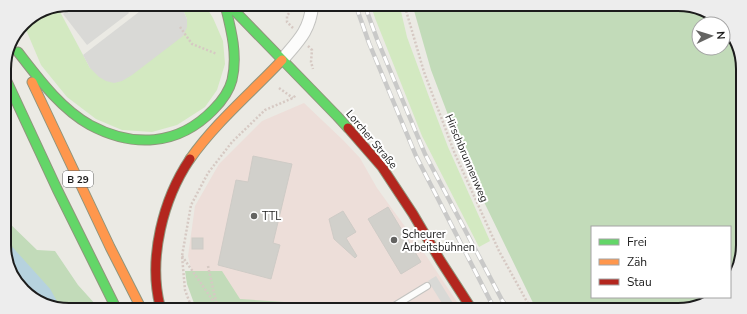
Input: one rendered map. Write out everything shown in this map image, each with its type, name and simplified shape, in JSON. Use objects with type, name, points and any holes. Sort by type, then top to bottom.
[{"type":"main road","points":[[226,11],[234,48],[234,71],[232,81],[226,95]]},
{"type":"main road","name":"Lorcher Straße","points":[[235,11],[337,116],[382,168],[413,214],[468,303]]},
{"type":"main road","points":[[16,48],[60,103],[74,115],[100,130],[128,140],[144,141],[162,139],[188,130],[204,119],[241,81]]},
{"type":"main road","name":"B 29","points":[[16,48],[110,247],[138,303]]},
{"type":"main road","points":[[269,61],[282,60]]},
{"type":"main road","points":[[159,303],[155,281],[157,248],[166,210],[178,180],[195,152],[282,60]]},
{"type":"main road","name":"B 29","points":[[11,90],[57,189],[114,303]]},
{"type":"street","points":[[282,60],[306,30],[311,11]]},
{"type":"lane","points":[[399,303],[427,286]]},
{"type":"path","points":[[190,303],[185,290],[182,256],[191,205],[208,173],[232,142],[265,110],[293,98],[316,73],[312,68],[312,50],[287,22],[287,16],[290,11]]},
{"type":"path","name":"Hirschbrunnenweg","points":[[406,11],[424,72],[455,154],[499,251],[528,303]]},
{"type":"path","points":[[182,256],[214,303]]},
{"type":"path","points":[[208,266],[215,303]]},
{"type":"shaded area","points":[[69,11],[127,11],[129,13],[87,45],[63,14]]},
{"type":"shaded area","points":[[140,11],[184,11],[187,19],[187,27],[183,36],[122,81],[114,83],[99,77],[90,68],[83,55]]},
{"type":"shaded area","points":[[304,103],[360,158],[377,188],[427,257],[458,303],[199,303],[188,256],[195,206],[219,164],[262,121]]},
{"type":"shaded area","points":[[436,276],[453,303],[442,303],[428,281]]},
{"type":"green space","points":[[184,11],[209,11],[223,41],[225,64],[217,90],[205,107],[177,125],[152,132],[122,130],[96,119],[67,97],[41,65],[26,30],[47,15],[60,12],[90,68],[187,19]]},
{"type":"green space","points":[[373,11],[401,11],[407,37],[448,147],[490,241],[479,247],[422,136]]},
{"type":"green space","points":[[414,11],[689,12],[702,16],[691,16],[691,56],[731,56],[731,45],[732,47],[736,62],[736,245],[735,256],[731,269],[731,226],[591,226],[591,298],[702,298],[700,299],[681,303],[533,303],[470,173],[431,70]]},
{"type":"green space","points":[[11,225],[37,250],[55,251],[78,285],[94,303],[58,302],[47,299],[28,286],[19,274],[13,260],[11,252]]},
{"type":"green space","points":[[185,271],[222,271],[240,299],[285,303],[194,303],[187,284]]},
{"type":"building","name":"TTL","points":[[253,156],[292,164],[273,243],[280,245],[271,279],[218,265],[236,180],[248,182]]},
{"type":"building","name":"Scheurer Arbeitsbühnen","points":[[388,207],[421,262],[401,274],[368,219]]},
{"type":"building","points":[[343,211],[356,232],[346,238],[357,256],[355,258],[334,239],[329,219]]},
{"type":"building","points":[[192,238],[203,238],[203,249],[192,249]]},
{"type":"waterway","points":[[15,267],[40,295]]},
{"type":"railway","points":[[358,11],[369,43],[416,156],[491,303]]},
{"type":"railway","points":[[367,11],[425,154],[504,303]]},
{"type":"traffic: fast","points":[[18,52],[60,102],[90,125],[122,137],[139,140],[154,140],[170,137],[185,131],[199,122],[219,104],[229,89],[234,71],[234,52],[226,11]]},
{"type":"traffic: fast","points":[[235,11],[348,128]]},
{"type":"traffic: fast","points":[[11,90],[57,189],[114,303]]},
{"type":"traffic: slow","points":[[190,159],[222,120],[282,60]]},
{"type":"traffic: slow","points":[[32,82],[110,247],[138,303]]},
{"type":"traffic: jam","points":[[348,128],[382,167],[468,303]]},
{"type":"traffic: jam","points":[[160,303],[156,268],[160,230],[165,210],[172,192],[190,159]]},
{"type":"place","name":"TTL","points":[[254,216]]},
{"type":"place","name":"Scheurer Arbeitsbühnen","points":[[394,240]]}]
